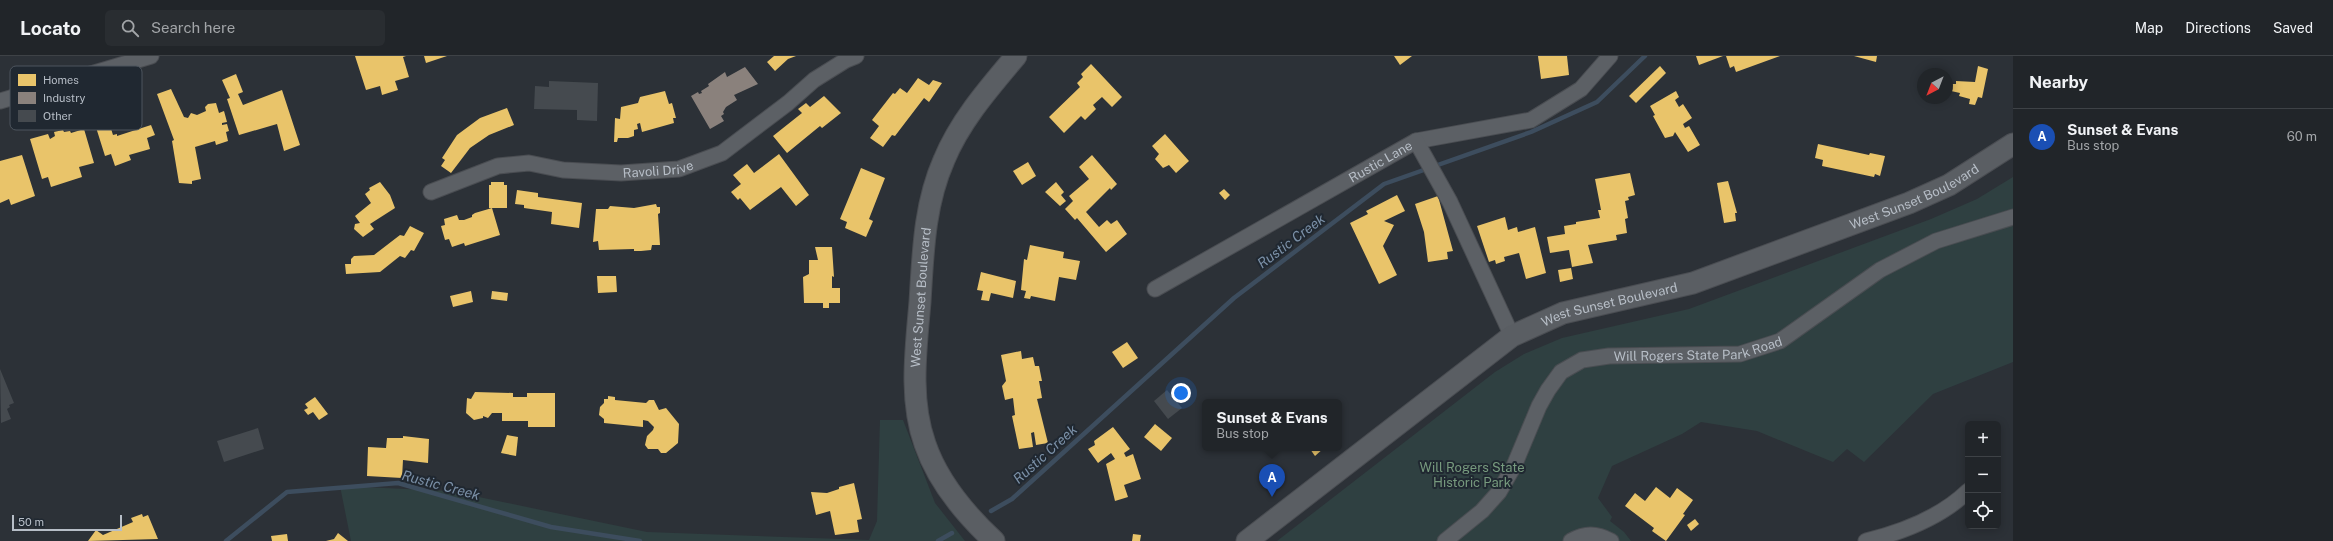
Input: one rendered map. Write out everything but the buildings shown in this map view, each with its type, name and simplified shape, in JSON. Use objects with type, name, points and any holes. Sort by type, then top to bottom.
[{"type":"main road","name":"West Sunset Boulevard","points":[[994,541],[961,508],[936,469],[925,445],[916,410],[917,343],[923,241],[933,188],[958,131],[1016,56]]},
{"type":"main road","name":"West Sunset Boulevard","points":[[1247,541],[1512,336],[1563,313],[1693,283],[1909,203],[1949,185],[2013,144]]},
{"type":"street","points":[[117,66],[151,56]]},
{"type":"street","name":"Ravoli Drive","points":[[431,192],[498,166],[529,163],[563,170],[621,173],[679,169],[722,153],[788,103],[814,80],[846,60],[856,56]]},
{"type":"street","points":[[1416,141],[1531,120],[1581,89],[1610,56]]},
{"type":"street","points":[[0,101],[10,98]]},
{"type":"street","name":"Rustic Lane","points":[[1155,289],[1416,141],[1450,202],[1512,336]]},
{"type":"street","name":"Will Rogers State Park Road","points":[[1445,541],[1482,511],[1499,492],[1514,466],[1538,406],[1561,372],[1582,360],[1609,356],[1740,354],[1780,341],[1880,270],[1936,241],[2013,217]]},
{"type":"street","points":[[1866,541],[1890,535],[1915,526],[1941,512],[1965,493]]},
{"type":"street","points":[[1571,541],[1583,534],[1600,535],[1611,541]]},
{"type":"green space","name":"Will Rogers State Historic Park","points":[[2013,177],[2013,362],[1933,394],[1864,462],[1847,449],[1833,462],[1757,431],[1701,422],[1682,434],[1612,466],[1598,498],[1612,517],[1610,521],[1624,532],[1631,541],[1277,541],[1495,372],[1524,354],[1562,338],[1689,309],[1931,219],[1977,199]]},
{"type":"green space","points":[[880,420],[903,420],[935,503],[965,541],[351,541],[340,486],[450,491],[647,532],[869,540],[877,521]]},
{"type":"waterway","name":"Rustic Creek","points":[[991,511],[1012,499],[1234,298],[1384,184],[1531,132],[1597,102],[1645,56]]},
{"type":"waterway","name":"Rustic Creek","points":[[226,541],[287,492],[398,483],[551,527],[640,541]]},
{"type":"waterway","name":"Rustic Creek","points":[[938,541],[952,533]]},
{"type":"place","name":"Sunset & Evans","points":[[1272,497]]}]
